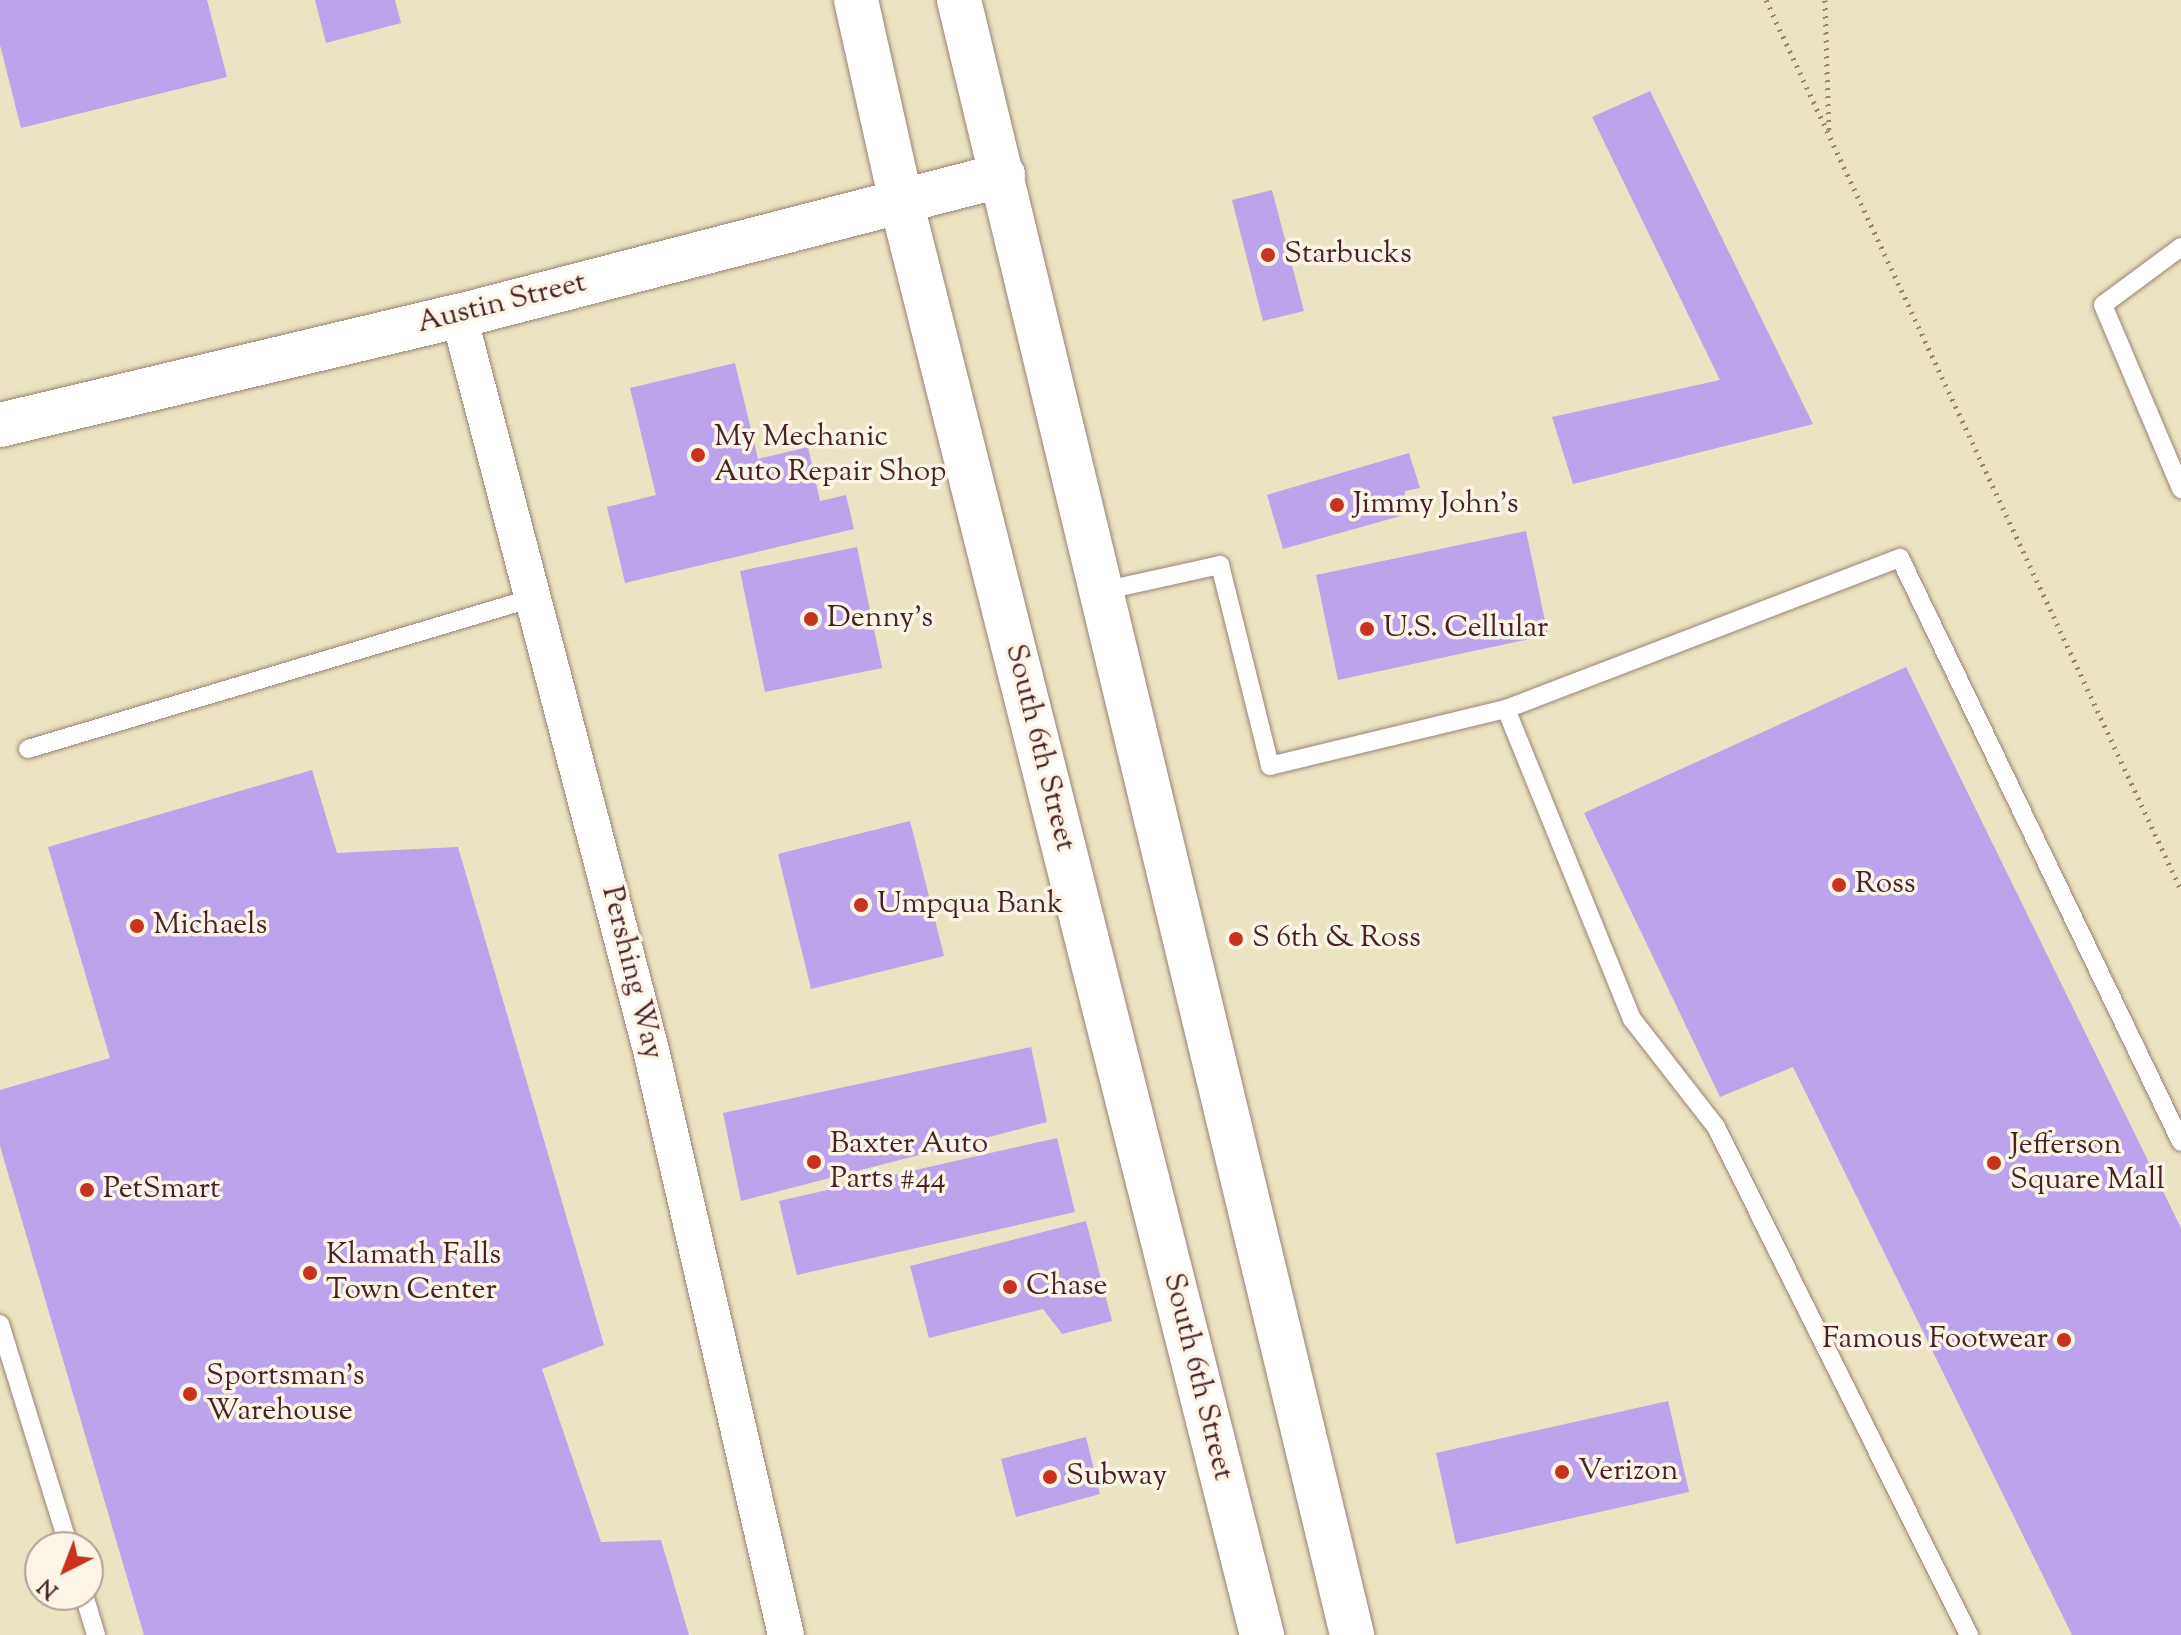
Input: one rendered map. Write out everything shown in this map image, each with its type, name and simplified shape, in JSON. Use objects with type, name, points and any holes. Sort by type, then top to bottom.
[{"type":"main road","name":"South 6th Street","points":[[856,0],[901,201],[1262,1635]]},
{"type":"main road","points":[[959,0],[1352,1635]]},
{"type":"main road","name":"Austin Street","points":[[0,425],[459,316],[1003,175]]},
{"type":"street","name":"Pershing Way","points":[[459,316],[651,1050],[786,1635]]},
{"type":"lane","points":[[2181,247],[2103,305],[2181,489]]},
{"type":"lane","points":[[1102,591],[1220,565],[1270,766],[1506,709],[1900,558],[2181,1142]]},
{"type":"lane","points":[[28,749],[533,598]]},
{"type":"lane","points":[[1506,709],[1632,1019],[1716,1127],[1969,1635]]},
{"type":"lane","points":[[0,1324],[64,1531]]},
{"type":"lane","points":[[89,1611],[96,1635]]},
{"type":"path","points":[[1766,0],[2181,890]]},
{"type":"path","points":[[1825,0],[1829,136]]},
{"type":"building","points":[[0,0],[207,0],[227,77],[21,128],[0,45]]},
{"type":"building","points":[[315,0],[395,0],[401,23],[326,43]]},
{"type":"building","points":[[1650,91],[1813,424],[1573,484],[1552,417],[1720,380],[1592,117]]},
{"type":"building","name":"Starbucks","points":[[1272,190],[1304,311],[1263,321],[1232,200]]},
{"type":"building","points":[[735,363],[758,459],[808,447],[820,501],[846,495],[854,529],[625,583],[607,507],[656,495],[630,388]]},
{"type":"building","name":"Jimmy John's","points":[[1409,453],[1420,488],[1405,491],[1404,515],[1283,549],[1267,495]]},
{"type":"building","points":[[1526,531],[1548,635],[1338,680],[1316,575]]},
{"type":"building","name":"Denny's","points":[[857,547],[882,668],[765,692],[740,571]]},
{"type":"building","name":"Jefferson Square Mall","points":[[1906,667],[2181,1228],[2181,1635],[2072,1635],[1793,1067],[1720,1097],[1584,813]]},
{"type":"building","name":"Klamath Falls Town Center","points":[[312,770],[337,853],[458,847],[604,1345],[542,1369],[601,1542],[661,1540],[689,1635],[144,1635],[0,1146],[0,1090],[110,1058],[48,847]]},
{"type":"building","name":"Umpqua Bank","points":[[910,821],[944,956],[811,989],[778,854]]},
{"type":"building","name":"Baxter Auto Parts #44","points":[[1031,1047],[1047,1122],[741,1201],[723,1113]]},
{"type":"building","points":[[1057,1138],[1075,1212],[797,1275],[779,1201]]},
{"type":"building","name":"Chase","points":[[1086,1221],[1112,1321],[1062,1334],[1043,1309],[929,1338],[910,1266]]},
{"type":"building","name":"Verizon","points":[[1668,1401],[1689,1492],[1456,1544],[1436,1453]]},
{"type":"building","name":"Subway","points":[[1086,1437],[1100,1494],[1016,1517],[1001,1459]]},
{"type":"place","name":"Starbucks","points":[[1268,255]]},
{"type":"place","name":"My Mechanic Auto Repair Shop","points":[[698,455]]},
{"type":"place","name":"Jimmy John's","points":[[1337,505]]},
{"type":"place","name":"Denny's","points":[[811,619]]},
{"type":"place","name":"U.S. Cellular","points":[[1367,629]]},
{"type":"place","name":"Ross","points":[[1839,885]]},
{"type":"place","name":"Umpqua Bank","points":[[861,905]]},
{"type":"place","name":"Michaels","points":[[137,926]]},
{"type":"place","name":"S 6th & Ross","points":[[1236,939]]},
{"type":"place","name":"Baxter Auto Parts #44","points":[[814,1162]]},
{"type":"place","name":"Jefferson Square Mall","points":[[1994,1163]]},
{"type":"place","name":"PetSmart","points":[[87,1190]]},
{"type":"place","name":"Klamath Falls Town Center","points":[[310,1273]]},
{"type":"place","name":"Chase","points":[[1010,1287]]},
{"type":"place","name":"Famous Footwear","points":[[2064,1340]]},
{"type":"place","name":"Sportsman's Warehouse","points":[[190,1394]]},
{"type":"place","name":"Verizon","points":[[1562,1472]]},
{"type":"place","name":"Subway","points":[[1050,1477]]}]
